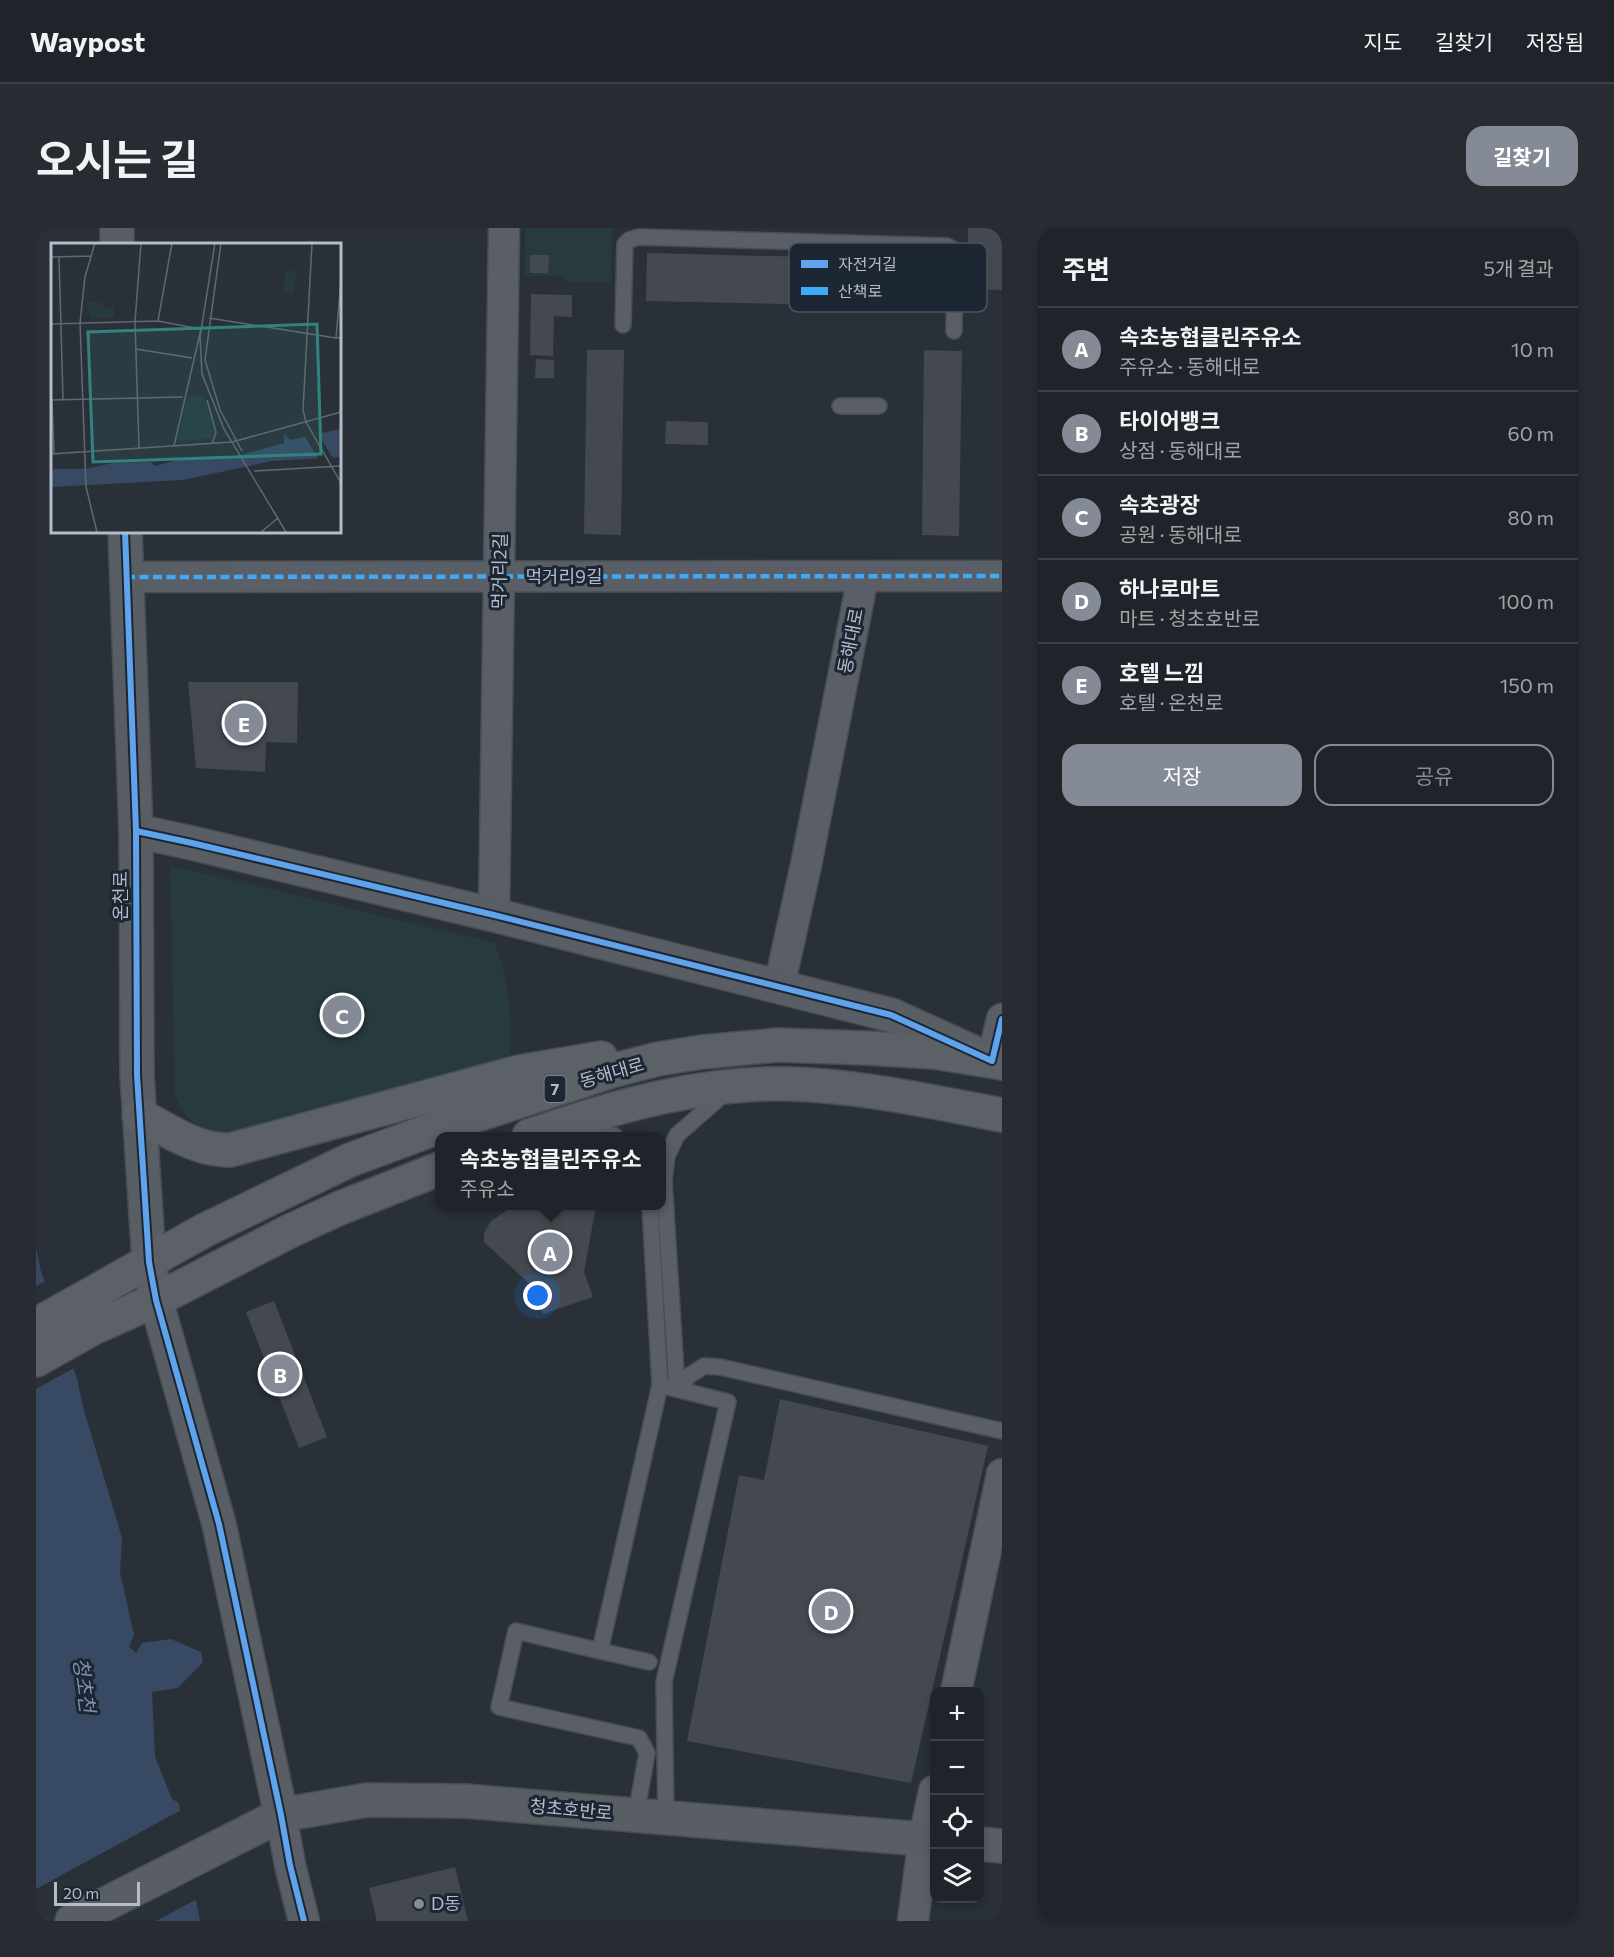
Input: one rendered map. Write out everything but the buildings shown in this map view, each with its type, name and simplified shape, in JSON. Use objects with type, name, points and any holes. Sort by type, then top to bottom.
[{"type":"main road","name":"동해대로","points":[[89,1312],[149,1262],[216,1225],[350,1160],[428,1131],[615,1070],[658,1059],[702,1052],[778,1045],[934,1052],[997,1062]]},
{"type":"main road","points":[[140,1115],[195,1144],[217,1150],[230,1150],[519,1072],[589,1059],[702,1052]]},
{"type":"main road","name":"동해대로","points":[[543,1132],[640,1102],[734,1086],[790,1084],[824,1086],[1002,1115]]},
{"type":"main road","name":"7","points":[[36,1325],[89,1312],[156,1300],[321,1216],[435,1170]]},
{"type":"main road","name":"7","points":[[36,1360],[89,1312]]},
{"type":"street","name":"먹거리2길","points":[[494,915],[504,228]]},
{"type":"street","name":"온천로","points":[[125,532],[136,831],[136,1075],[149,1262],[156,1300],[219,1524],[281,1815]]},
{"type":"street","name":"먹거리9길","points":[[126,577],[1002,576]]},
{"type":"street","name":"동해대로","points":[[779,987],[806,865],[863,577]]},
{"type":"street","points":[[136,831],[494,915],[891,1015],[997,1062],[1002,1018]]},
{"type":"street","points":[[957,1687],[1002,1474]]},
{"type":"street","points":[[913,1921],[929,1839],[934,1795]]},
{"type":"street","name":"청초호반로","points":[[72,1921],[281,1815],[368,1800],[465,1801],[929,1839]]},
{"type":"street","points":[[281,1815],[290,1865],[304,1921]]},
{"type":"street","points":[[984,1844],[1002,1846]]},
{"type":"lane","points":[[623,325],[625,244],[629,240],[639,237],[844,243]]},
{"type":"lane","points":[[954,312],[954,331]]},
{"type":"lane","points":[[840,406],[879,406]]},
{"type":"lane","points":[[666,1164],[667,1156],[677,1135],[734,1086]]},
{"type":"lane","points":[[562,1125],[603,1132]]},
{"type":"lane","points":[[600,1651],[660,1385],[650,1210]]},
{"type":"lane","points":[[666,1210],[677,1389]]},
{"type":"lane","points":[[677,1389],[690,1375],[704,1366],[720,1367],[1002,1431]]},
{"type":"lane","points":[[651,1816],[664,1682],[728,1402],[660,1385]]},
{"type":"lane","points":[[649,1662],[516,1632],[499,1707],[639,1738],[647,1753],[651,1816]]},
{"type":"green space","points":[[527,228],[612,228],[611,283],[566,282],[565,276],[525,276],[525,230]]},
{"type":"green space","points":[[170,865],[495,943],[504,973],[509,1002],[509,1063],[225,1139],[201,1127],[189,1118],[175,1096]]},
{"type":"water","name":"청초천","points":[[36,1247],[41,1272],[54,1304],[77,1379],[83,1407],[122,1538],[120,1572],[134,1635],[129,1647],[136,1653],[142,1643],[171,1639],[201,1652],[203,1662],[178,1688],[152,1692],[155,1757],[172,1799],[179,1803],[200,1921],[36,1921]]},
{"type":"pier","points":[[47,1280],[57,1303],[76,1367],[36,1389],[36,1286]]},
{"type":"pier","points":[[183,1809],[199,1898],[156,1921],[36,1921],[36,1889]]},
{"type":"marked path","points":[[126,577],[1002,576]]},
{"type":"cycle path","points":[[125,532],[136,831],[137,1075],[149,1262],[156,1300],[219,1524],[290,1865],[304,1921]]},
{"type":"cycle path","points":[[136,831],[494,915],[891,1015],[992,1061],[1002,1019]]},
{"type":"place","name":"호텔 느낌","points":[[244,723]]},
{"type":"place","name":"속초광장","points":[[342,1015]]},
{"type":"place","name":"속초농협클린주유소","points":[[550,1252]]},
{"type":"place","name":"타이어뱅크","points":[[280,1374]]},
{"type":"place","name":"하나로마트","points":[[831,1611]]},
{"type":"place","name":"D동","points":[[419,1904]]}]
